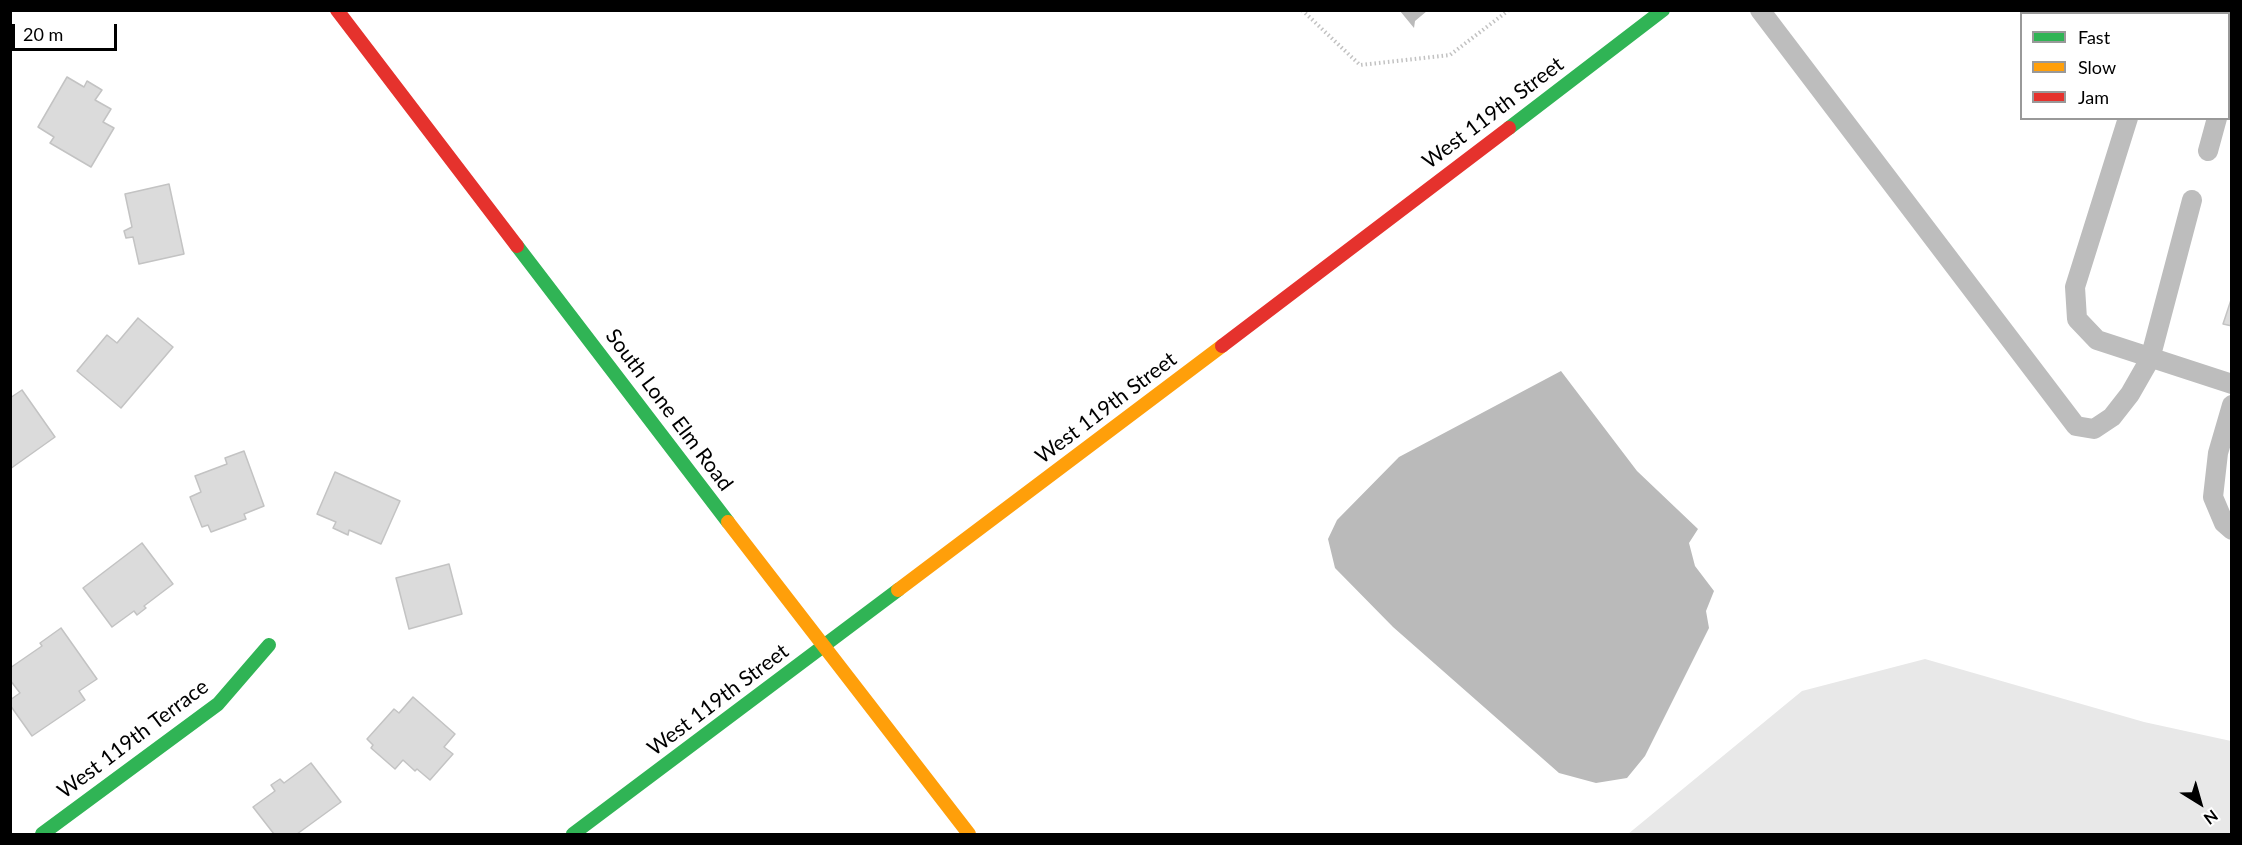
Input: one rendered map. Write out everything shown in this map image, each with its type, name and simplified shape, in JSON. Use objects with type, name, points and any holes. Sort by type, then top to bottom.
[{"type":"main road","name":"South Lone Elm Road","points":[[338,10],[823,647],[969,834]]},
{"type":"main road","name":"West 119th Street","points":[[573,834],[1663,10]]},
{"type":"main road","name":"West 119th Terrace","points":[[42,834],[218,704],[268,645]]},
{"type":"lane","points":[[1760,10],[2076,426],[2094,429],[2112,417],[2130,394],[2150,359],[2192,200]]},
{"type":"lane","points":[[2127,120],[2075,287],[2077,319],[2097,340],[2232,384]]},
{"type":"lane","points":[[2208,151],[2216,120]]},
{"type":"lane","points":[[2232,405],[2218,453],[2213,497],[2224,523],[2232,530]]},
{"type":"path","points":[[1302,10],[1360,65],[1450,55],[1509,10]]},
{"type":"shaded area","points":[[1400,11],[1427,11],[1415,21],[1414,28]]},
{"type":"shaded area","points":[[1561,371],[1637,471],[1698,529],[1689,543],[1695,566],[1714,591],[1706,611],[1709,628],[1645,756],[1627,778],[1596,783],[1559,773],[1393,627],[1335,568],[1328,539],[1337,520],[1399,457]]},
{"type":"shaded area","points":[[1925,659],[2144,722],[2231,741],[2231,834],[1628,834],[1802,691]]},
{"type":"building","points":[[67,77],[84,87],[87,81],[102,90],[95,100],[111,109],[103,122],[114,128],[91,167],[50,143],[54,137],[38,127]]},
{"type":"building","points":[[169,184],[184,254],[139,264],[133,237],[126,238],[124,231],[132,227],[125,194]]},
{"type":"building","points":[[2232,297],[2232,326],[2223,324]]},
{"type":"building","points":[[138,318],[173,347],[121,408],[77,371],[107,335],[117,343]]},
{"type":"building","points":[[22,390],[55,437],[10,469],[10,398]]},
{"type":"building","points":[[244,451],[264,506],[244,514],[246,519],[211,532],[208,525],[202,527],[190,497],[201,492],[195,476],[227,464],[225,458]]},
{"type":"building","points":[[335,472],[400,501],[381,544],[349,530],[348,535],[333,528],[336,522],[317,514]]},
{"type":"building","points":[[142,543],[173,584],[144,606],[146,608],[137,615],[134,611],[112,627],[83,588]]},
{"type":"building","points":[[449,564],[462,614],[409,629],[396,578]]},
{"type":"building","points":[[61,628],[97,679],[79,691],[85,700],[32,736],[10,705],[10,700],[20,693],[10,680],[10,668],[42,646],[40,643]]},
{"type":"building","points":[[413,697],[455,734],[444,747],[453,754],[430,780],[403,760],[395,769],[371,748],[373,745],[367,739],[394,709],[399,713]]},
{"type":"building","points":[[311,763],[341,802],[297,834],[274,834],[253,807],[275,791],[271,785],[280,779],[284,783]]},
{"type":"traffic: fast","points":[[1509,128],[1663,10]]},
{"type":"traffic: fast","points":[[517,246],[728,522]]},
{"type":"traffic: fast","points":[[573,834],[898,590]]},
{"type":"traffic: fast","points":[[42,834],[218,704],[269,645]]},
{"type":"traffic: slow","points":[[898,590],[1222,346]]},
{"type":"traffic: slow","points":[[728,522],[969,834]]},
{"type":"traffic: jam","points":[[337,10],[517,246]]},
{"type":"traffic: jam","points":[[1222,346],[1509,128]]}]
